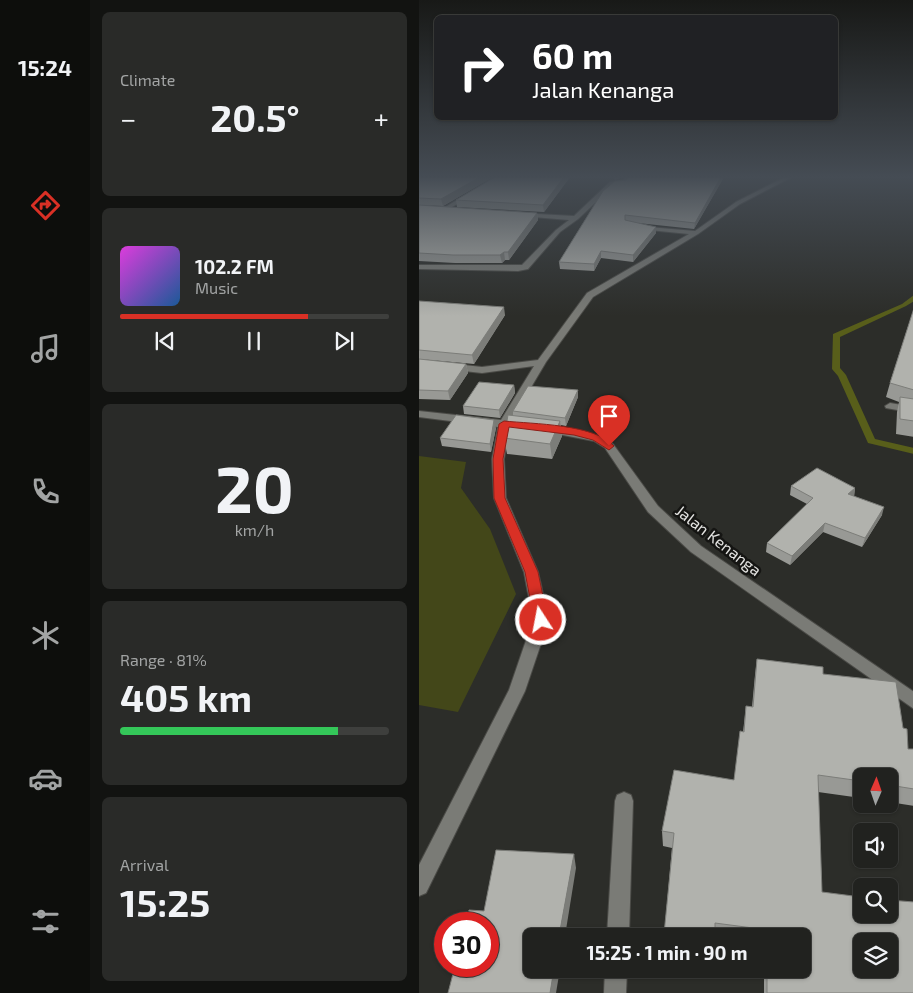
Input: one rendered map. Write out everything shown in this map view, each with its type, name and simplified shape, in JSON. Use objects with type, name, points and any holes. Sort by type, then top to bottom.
[{"type":"street","points":[[419,267],[522,268],[558,231],[569,223]]},
{"type":"street","points":[[419,886],[517,691],[541,620],[531,572],[500,498],[498,459],[504,424],[541,362],[590,295],[710,223]]},
{"type":"street","points":[[631,225],[649,229],[696,233]]},
{"type":"street","points":[[419,363],[481,370],[541,362]]},
{"type":"street","points":[[890,406],[913,410]]},
{"type":"street","name":"Jalan Kenanga","points":[[419,414],[574,432],[597,438],[609,446],[653,509],[696,549],[913,702]]},
{"type":"street","points":[[618,928],[624,801]]},
{"type":"street","points":[[615,993],[616,978]]},
{"type":"green space","points":[[419,456],[466,462],[461,488],[490,529],[516,594],[458,712],[419,705]]},
{"type":"building","points":[[419,223],[529,223],[508,252],[500,255],[419,253]]},
{"type":"building","points":[[583,223],[640,223],[656,227],[633,255],[601,251],[594,264],[559,262]]},
{"type":"building","points":[[419,301],[504,307],[472,355],[419,350]]},
{"type":"building","points":[[914,308],[914,390],[890,383]]},
{"type":"building","points":[[419,359],[466,364],[448,391],[419,390]]},
{"type":"building","points":[[479,382],[514,385],[499,410],[463,406]]},
{"type":"building","points":[[528,386],[578,390],[565,418],[513,411]]},
{"type":"building","points":[[900,397],[914,399],[914,421],[900,419]]},
{"type":"building","points":[[456,415],[494,420],[490,444],[440,438]]},
{"type":"building","points":[[508,415],[560,421],[550,444],[504,438]]},
{"type":"building","points":[[817,468],[855,488],[848,494],[884,507],[865,538],[825,523],[792,556],[767,543],[813,498],[791,486]]},
{"type":"building","points":[[757,659],[823,667],[823,674],[896,682],[903,728],[907,729],[908,749],[914,749],[914,789],[898,786],[898,768],[853,768],[853,780],[818,775],[822,892],[853,896],[853,923],[898,923],[898,901],[914,902],[914,993],[767,993],[767,978],[811,978],[811,928],[753,928],[715,923],[715,928],[665,928],[674,833],[662,831],[674,770],[734,780],[740,731],[744,732],[746,706],[753,707]]},
{"type":"building","points":[[496,850],[574,854],[560,928],[523,928],[523,978],[552,978],[550,993],[448,993],[452,977],[499,977],[499,912],[469,912],[469,910],[484,911]]},
{"type":"waterway","points":[[914,297],[904,305],[836,336],[836,369],[842,375],[871,441],[914,451]]},
{"type":"route","points":[[541,620],[531,572],[500,498],[498,459],[504,424],[574,432],[597,438],[609,446]]}]
